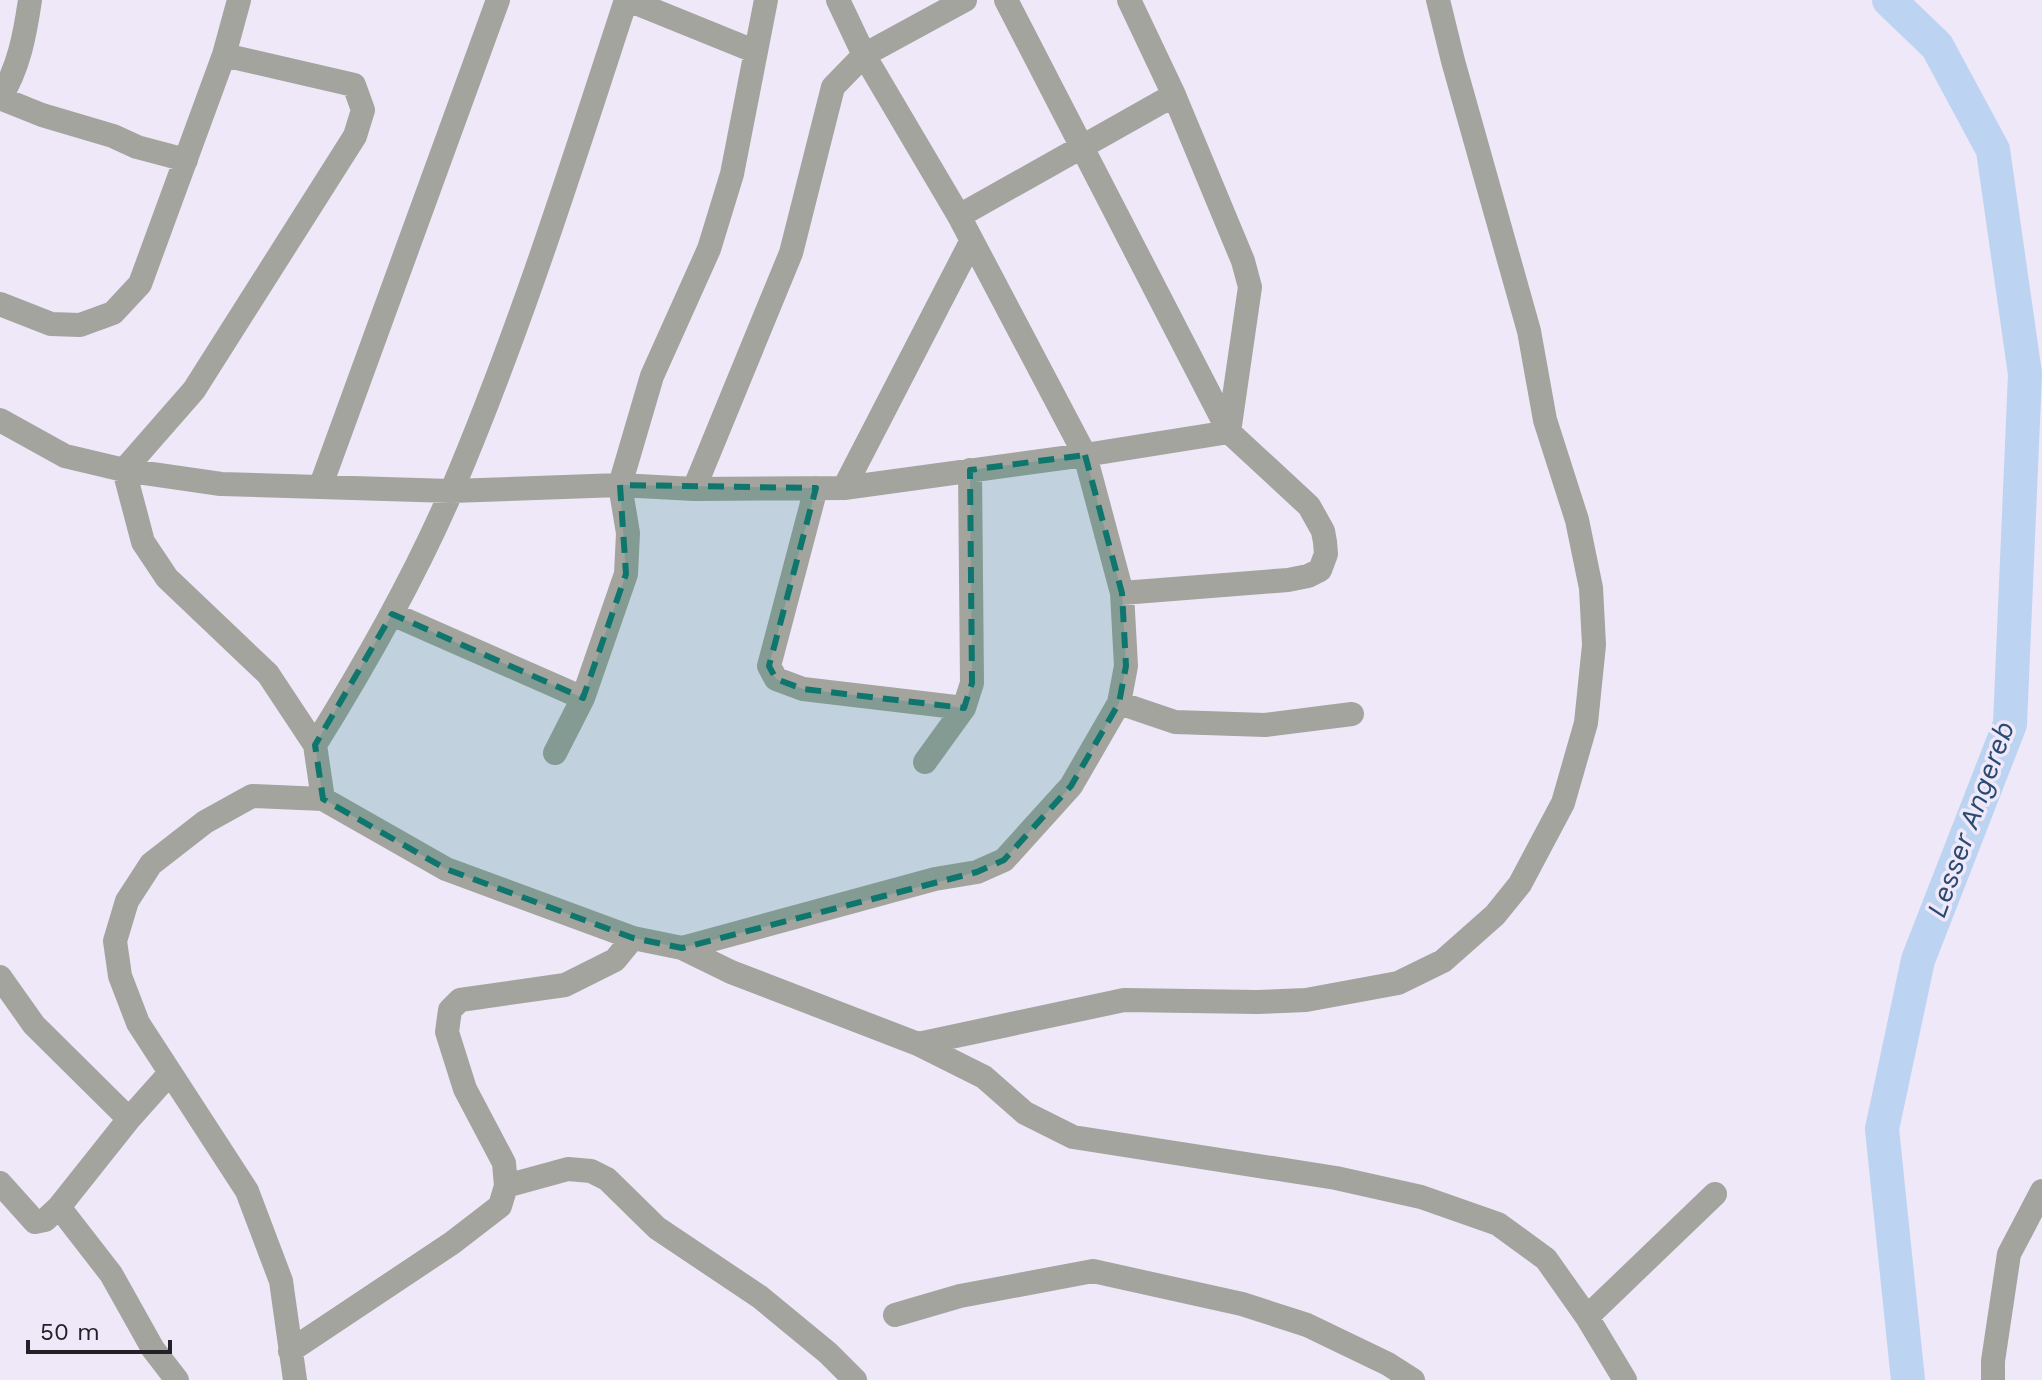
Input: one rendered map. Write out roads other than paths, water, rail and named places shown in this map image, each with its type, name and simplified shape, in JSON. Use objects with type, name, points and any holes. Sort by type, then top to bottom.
[{"type":"street","points":[[30,0],[23,42],[9,83],[0,98],[137,147],[186,160]]},
{"type":"street","points":[[0,304],[51,324],[80,325],[113,313],[140,284],[224,55],[239,0]]},
{"type":"street","points":[[321,485],[498,0]]},
{"type":"street","points":[[315,745],[392,614],[451,491],[538,271],[627,0],[754,51]]},
{"type":"street","points":[[555,753],[583,698],[626,574],[628,533],[620,485],[652,376],[714,234],[732,174],[766,0]]},
{"type":"street","points":[[682,948],[935,879],[977,872],[1004,860],[1071,786],[1119,703],[1126,666],[1122,593],[1085,455],[959,216],[864,55],[838,0]]},
{"type":"street","points":[[694,489],[791,253],[833,87],[864,55],[965,0]]},
{"type":"street","points":[[1006,0],[1229,432],[1309,506],[1325,542],[1326,554],[1320,570],[1288,580],[1122,593]]},
{"type":"street","points":[[1129,0],[1174,95],[1243,261],[1250,287],[1229,432]]},
{"type":"street","points":[[918,1044],[1124,1000],[1306,1000],[1398,983],[1443,961],[1495,915],[1520,884],[1563,803],[1586,723],[1594,645],[1591,588],[1577,520],[1545,420],[1529,331],[1438,0]]},
{"type":"street","points":[[124,470],[194,390],[355,136],[363,110],[354,85],[224,55]]},
{"type":"street","points":[[959,216],[1174,95]]},
{"type":"street","points":[[844,488],[971,242]]},
{"type":"street","points":[[0,420],[65,456],[124,470],[221,484],[451,491],[620,485],[694,489],[844,488],[1229,432]]},
{"type":"street","points":[[124,470],[143,542],[167,578],[268,674],[315,745],[323,799]]},
{"type":"street","points":[[925,762],[964,708],[972,683],[970,470]]},
{"type":"street","points":[[816,488],[769,666],[776,679],[803,689],[964,708]]},
{"type":"street","points":[[392,614],[583,698]]},
{"type":"street","points":[[1119,703],[1175,722],[1265,725],[1352,714]]},
{"type":"street","points":[[295,1380],[281,1281],[247,1191],[138,1023],[120,976],[115,941],[127,901],[151,864],[205,822],[252,796],[323,799],[446,869],[633,938],[682,948],[731,972],[918,1044],[984,1077],[1025,1113],[1073,1137],[1336,1178],[1421,1197],[1498,1224],[1546,1259],[1587,1317],[1625,1380]]},
{"type":"street","points":[[290,1351],[452,1243],[500,1206],[506,1186],[504,1163],[465,1089],[447,1032],[450,1010],[460,1000],[565,985],[615,960],[633,938]]},
{"type":"street","points":[[0,977],[34,1025],[129,1119]]},
{"type":"street","points":[[0,1183],[35,1222],[45,1220],[170,1073]]},
{"type":"street","points":[[506,1186],[568,1169],[591,1171],[607,1179],[657,1228],[760,1297],[828,1353],[855,1380]]},
{"type":"street","points":[[1993,1380],[2009,1254],[2042,1191]]},
{"type":"street","points":[[1587,1317],[1715,1194]]},
{"type":"street","points":[[59,1207],[111,1274],[153,1349],[177,1380]]},
{"type":"street","points":[[895,1315],[960,1296],[1093,1271],[1200,1294],[1307,1325],[1388,1364],[1413,1380]]},
{"type":"waterway","name":"Lesser Angereb","points":[[1889,0],[1937,46],[1993,150],[2025,374],[2010,724],[1918,960],[1882,1129],[1908,1380]]}]
